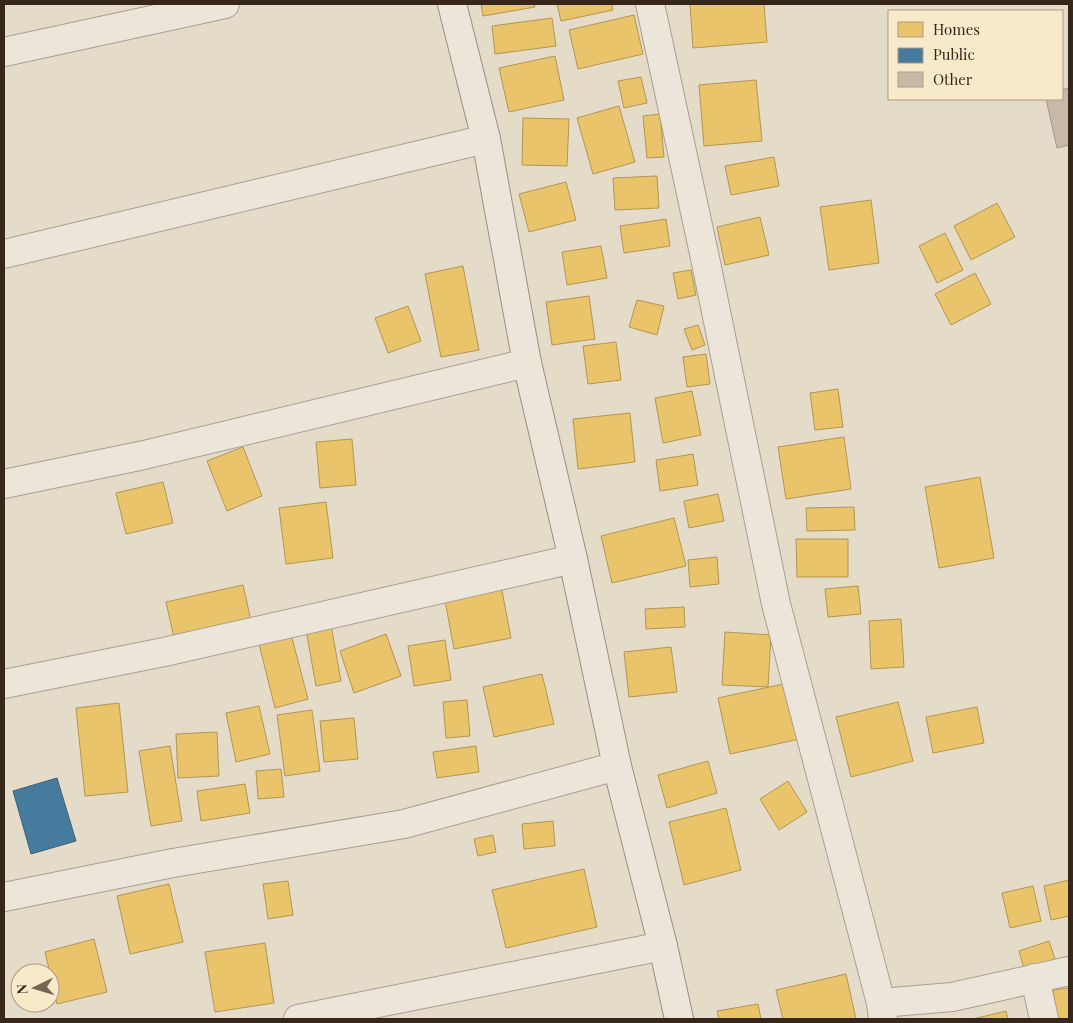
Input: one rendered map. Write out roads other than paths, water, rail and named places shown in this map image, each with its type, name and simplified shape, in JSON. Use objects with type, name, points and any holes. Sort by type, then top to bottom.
[{"type":"street","points":[[4,52],[225,4]]},
{"type":"street","points":[[452,4],[486,139],[527,363],[574,559],[617,766],[680,1019]]},
{"type":"street","points":[[650,4],[705,258],[776,604],[882,1011],[1069,971]]},
{"type":"street","points":[[4,254],[486,139]]},
{"type":"street","points":[[4,484],[144,455],[527,363]]},
{"type":"street","points":[[4,684],[174,650],[574,559]]},
{"type":"street","points":[[4,897],[173,862],[404,824],[617,766]]},
{"type":"street","points":[[298,1019],[663,946]]},
{"type":"street","points":[[1035,978],[1044,1019]]}]
